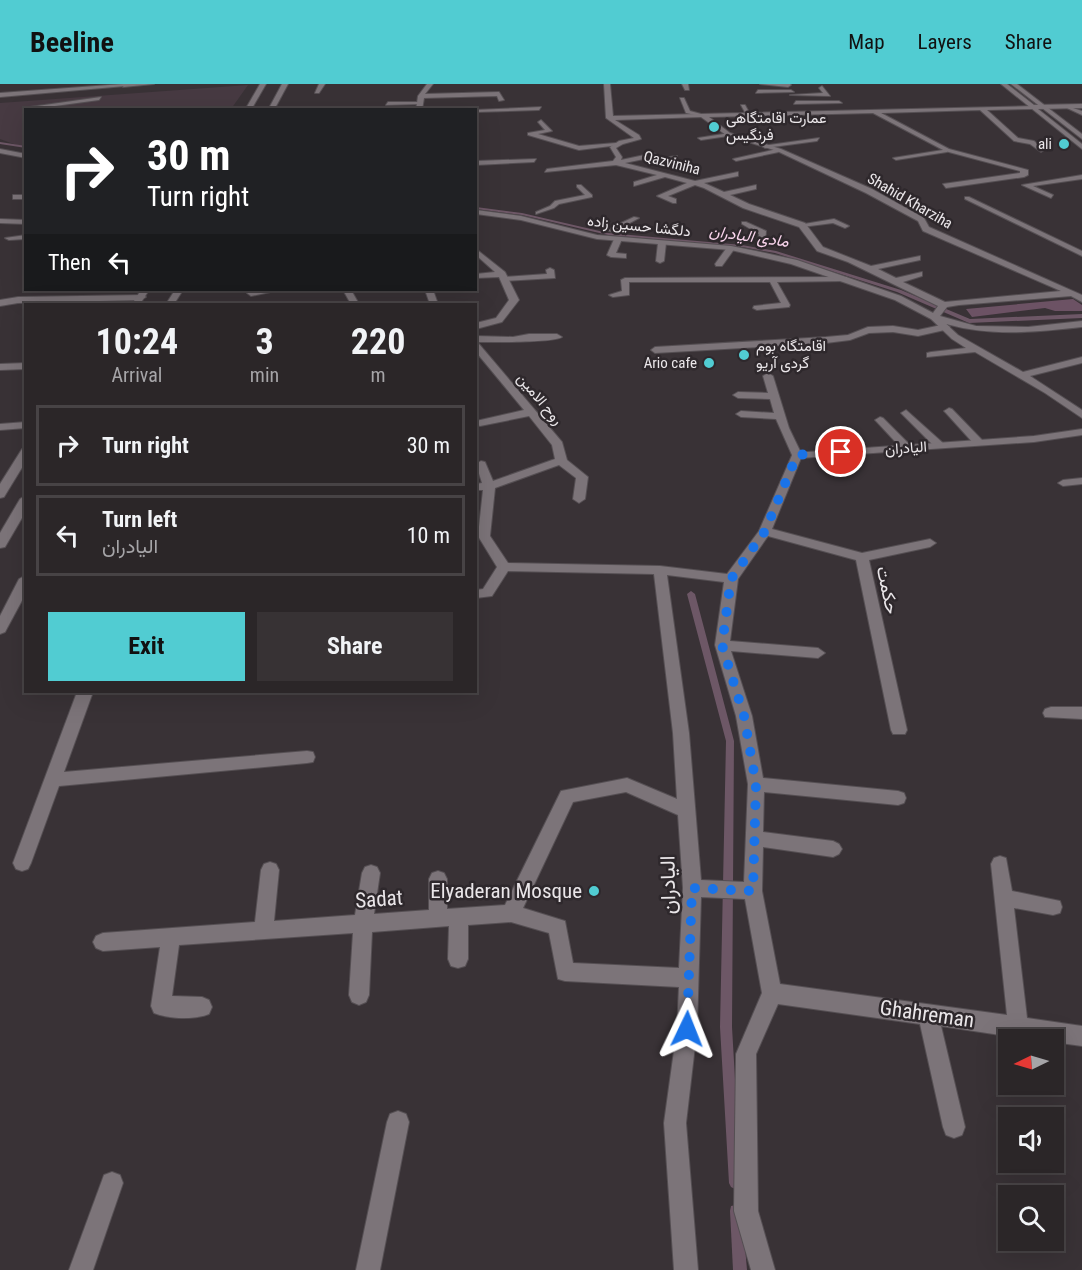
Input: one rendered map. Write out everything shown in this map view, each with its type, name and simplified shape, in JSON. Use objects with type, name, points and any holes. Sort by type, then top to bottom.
[{"type":"street","points":[[0,96],[93,86],[145,84]]},
{"type":"street","points":[[249,108],[263,84]]},
{"type":"street","points":[[272,108],[285,84]]},
{"type":"street","points":[[317,92],[322,84]]},
{"type":"street","points":[[419,107],[421,96],[430,84]]},
{"type":"street","points":[[607,84],[609,118],[1082,106]]},
{"type":"street","points":[[763,84],[828,95],[822,88]]},
{"type":"street","points":[[1004,84],[1082,147]]},
{"type":"street","points":[[790,89],[796,103],[804,113],[818,118]]},
{"type":"street","points":[[421,96],[499,94],[501,100]]},
{"type":"street","points":[[907,101],[916,110]]},
{"type":"street","points":[[1069,107],[1082,113]]},
{"type":"street","points":[[981,108],[1016,140],[1032,142],[1041,150]]},
{"type":"street","points":[[872,111],[947,150],[1024,170],[1024,175],[946,186]]},
{"type":"street","name":"Shahid Kharziha","points":[[703,116],[728,134],[779,150],[869,191],[921,220],[926,229],[1078,292],[1082,299]]},
{"type":"street","name":"Qazviniha","points":[[609,118],[614,124],[637,136],[638,139],[621,142],[612,148],[619,157],[616,163],[713,189],[746,206],[802,225]]},
{"type":"street","points":[[0,151],[24,156]]},
{"type":"street","points":[[548,171],[616,163],[654,155],[661,160],[675,157]]},
{"type":"street","points":[[673,201],[662,196],[694,183],[735,174]]},
{"type":"street","points":[[637,184],[665,175]]},
{"type":"street","points":[[713,189],[744,182]]},
{"type":"street","points":[[724,194],[753,187]]},
{"type":"street","points":[[16,197],[24,197]]},
{"type":"street","name":"دلگشا حسین زاده","points":[[477,205],[537,213],[610,230],[735,240],[762,245],[844,279],[898,298],[934,317]]},
{"type":"street","name":"دلگشا حسین زاده","points":[[477,212],[521,218],[558,228],[618,239],[731,248],[795,257]]},
{"type":"street","points":[[0,221],[24,220]]},
{"type":"street","points":[[802,225],[814,252]]},
{"type":"street","points":[[9,238],[24,237]]},
{"type":"street","points":[[477,252],[503,277],[514,300],[499,320],[477,326]]},
{"type":"street","points":[[795,257],[814,252],[841,254],[893,282],[944,305],[1078,292]]},
{"type":"street","points":[[869,269],[917,258]]},
{"type":"street","points":[[893,282],[920,274]]},
{"type":"street","points":[[477,276],[503,277]]},
{"type":"street","points":[[0,303],[141,297]]},
{"type":"street","points":[[934,317],[944,305]]},
{"type":"street","points":[[934,317],[975,329],[1028,330],[1082,324]]},
{"type":"street","points":[[934,317],[955,337],[1049,391],[1082,415]]},
{"type":"street","points":[[477,339],[513,340],[529,337],[557,337]]},
{"type":"street","name":"روح الامین","points":[[477,347],[558,444],[561,461]]},
{"type":"street","points":[[931,355],[978,350]]},
{"type":"street","points":[[1021,375],[1082,360]]},
{"type":"street","points":[[1,369],[24,366]]},
{"type":"street","points":[[480,423],[531,412]]},
{"type":"street","points":[[0,427],[24,425]]},
{"type":"street","points":[[1077,433],[1082,445]]},
{"type":"street","name":"الیادران","points":[[797,455],[979,443],[1077,433]]},
{"type":"street","points":[[0,494],[24,454]]},
{"type":"street","points":[[763,1270],[746,1211],[746,1054],[772,993],[747,891],[755,838],[756,784],[744,716],[722,645],[731,579],[765,531],[797,455]]},
{"type":"street","points":[[477,487],[489,486],[561,461],[582,477],[579,499]]},
{"type":"street","points":[[481,464],[489,486],[480,521],[484,536],[504,567]]},
{"type":"street","points":[[0,544],[24,502]]},
{"type":"street","name":"حکمت","points":[[765,531],[862,557],[899,730]]},
{"type":"street","points":[[862,557],[930,543]]},
{"type":"street","points":[[504,567],[660,570],[731,579]]},
{"type":"street","points":[[477,594],[487,593],[504,567]]},
{"type":"street","name":"الیادران","points":[[660,570],[681,733],[692,888],[687,1029],[675,1123],[686,1270]]},
{"type":"street","points":[[0,629],[24,583]]},
{"type":"street","points":[[722,645],[818,653]]},
{"type":"street","points":[[22,863],[85,693]]},
{"type":"street","points":[[1052,713],[1082,713]]},
{"type":"street","points":[[53,780],[307,757]]},
{"type":"street","points":[[756,784],[898,798]]},
{"type":"street","points":[[511,913],[567,796],[627,785],[687,811]]},
{"type":"street","points":[[755,838],[833,849]]},
{"type":"street","points":[[1000,864],[1018,1027]]},
{"type":"street","points":[[264,930],[270,870]]},
{"type":"street","points":[[359,995],[363,922],[371,873]]},
{"type":"street","points":[[438,879],[438,918]]},
{"type":"street","points":[[692,888],[747,891]]},
{"type":"street","points":[[1004,898],[1053,907]]},
{"type":"street","name":"Sadat","points":[[103,942],[511,913],[558,927],[564,972],[689,978]]},
{"type":"street","points":[[458,959],[459,916]]},
{"type":"street","points":[[171,937],[161,1006],[202,1006]]},
{"type":"street","name":"Ghahreman","points":[[772,993],[1082,1036]]},
{"type":"street","points":[[928,1014],[954,1126]]},
{"type":"street","points":[[368,1270],[398,1122]]},
{"type":"street","points":[[81,1270],[112,1183]]},
{"type":"lane","points":[[32,108],[43,92],[151,84]]},
{"type":"lane","points":[[1014,84],[1082,137]]},
{"type":"lane","points":[[758,92],[790,89]]},
{"type":"lane","points":[[32,108],[99,98]]},
{"type":"lane","points":[[682,99],[688,112],[703,116]]},
{"type":"lane","points":[[796,103],[839,103]]},
{"type":"lane","points":[[388,105],[419,107]]},
{"type":"lane","points":[[743,106],[749,115]]},
{"type":"lane","points":[[477,110],[539,108]]},
{"type":"lane","points":[[541,122],[549,131],[530,134],[579,148],[616,145]]},
{"type":"lane","points":[[701,138],[728,134]]},
{"type":"lane","points":[[765,146],[817,139]]},
{"type":"lane","points":[[736,159],[779,150]]},
{"type":"lane","points":[[896,158],[947,150]]},
{"type":"lane","points":[[477,163],[534,160]]},
{"type":"lane","points":[[1051,196],[1026,185],[1082,177]]},
{"type":"lane","points":[[537,213],[552,207],[557,202],[590,196],[579,186]]},
{"type":"lane","points":[[967,198],[1082,254]]},
{"type":"lane","points":[[610,230],[636,218]]},
{"type":"lane","points":[[802,225],[834,221],[846,226]]},
{"type":"lane","points":[[744,223],[763,233],[762,245]]},
{"type":"lane","points":[[618,239],[611,255],[623,256]]},
{"type":"lane","points":[[660,261],[662,243]]},
{"type":"lane","points":[[719,264],[731,248]]},
{"type":"lane","points":[[503,277],[552,276],[550,270]]},
{"type":"lane","points":[[757,308],[786,305],[772,279]]},
{"type":"lane","points":[[613,295],[626,293],[625,280],[844,279]]},
{"type":"lane","points":[[655,350],[850,338],[868,330],[893,329],[918,333],[946,327]]},
{"type":"lane","points":[[768,376],[780,416],[797,455]]},
{"type":"lane","points":[[738,396],[774,396]]},
{"type":"lane","points":[[949,411],[979,443]]},
{"type":"lane","points":[[906,413],[940,446]]},
{"type":"lane","points":[[741,414],[780,416]]},
{"type":"lane","points":[[880,420],[907,448]]},
{"type":"lane","points":[[1063,483],[1082,481]]},
{"type":"shaded area","points":[[248,85],[232,108],[24,108],[24,148],[0,139],[0,103]]},
{"type":"shaded area","points":[[1073,299],[1082,305],[1082,311],[1055,311],[1045,308],[972,317],[966,309]]},
{"type":"waterway","name":"مادی الیادران","points":[[0,143],[24,147]]},
{"type":"waterway","name":"مادی الیادران","points":[[477,208],[522,214],[608,234],[742,246],[776,252],[899,291],[969,321],[1082,316]]},
{"type":"waterway","points":[[691,594],[730,741],[726,1027],[735,1183]]},
{"type":"waterway","points":[[736,1211],[740,1270]]},
{"type":"place","name":"عمارت اقامتگاهی فرنگیس","points":[[714,127]]},
{"type":"place","name":"ali","points":[[1064,144]]},
{"type":"place","name":"اقامتگاه بوم گردی آریو","points":[[744,355]]},
{"type":"place","name":"Ario cafe","points":[[709,363]]},
{"type":"place","name":"Elyaderan Mosque","points":[[594,891]]},
{"type":"route","points":[[687,1029],[692,888],[753,891],[756,784],[744,716],[722,645],[731,579],[765,531],[797,455],[841,452]]}]
